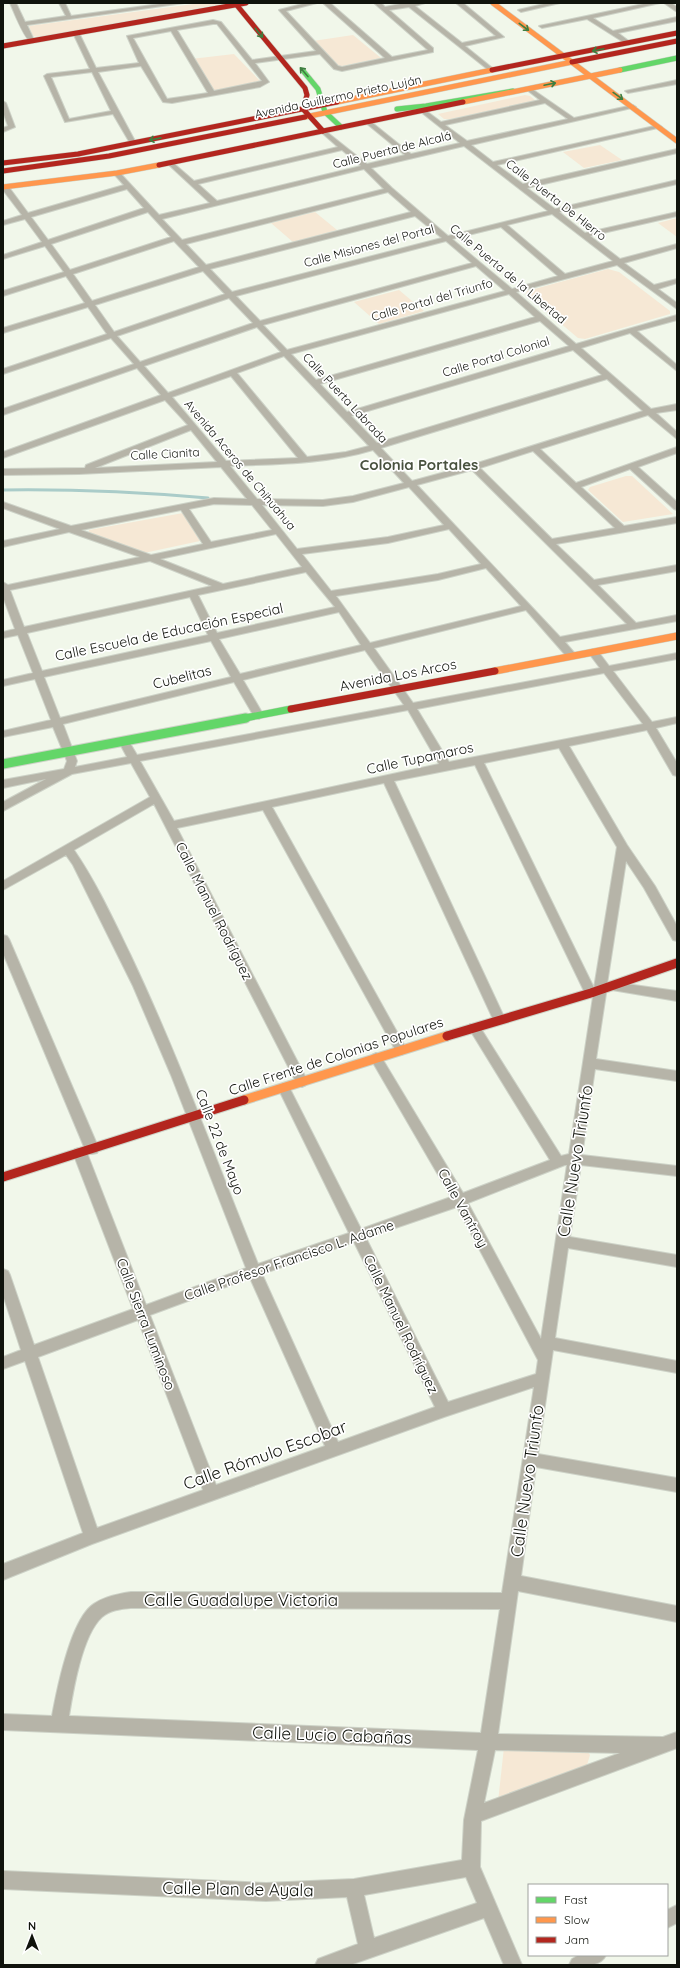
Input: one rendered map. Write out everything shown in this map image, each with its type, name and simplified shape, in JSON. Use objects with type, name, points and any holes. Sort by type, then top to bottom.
[{"type":"main road","points":[[3,46],[241,3]]},
{"type":"main road","points":[[241,3],[318,89],[321,95],[323,109],[338,124]]},
{"type":"main road","points":[[241,3],[279,58],[305,88],[307,95],[306,112],[320,128]]},
{"type":"main road","points":[[493,3],[582,70],[636,103]]},
{"type":"main road","points":[[511,3],[554,35]]},
{"type":"main road","name":"Avenida Guillermo Prieto Luján","points":[[323,109],[354,99],[677,33]]},
{"type":"main road","name":"Avenida Guillermo Prieto Luján","points":[[3,171],[61,163],[170,144],[306,112],[572,63],[677,41]]},
{"type":"main road","points":[[566,44],[612,79]]},
{"type":"main road","name":"Avenida Guillermo Prieto Luján","points":[[4,186],[117,173],[170,164],[338,124],[398,108],[677,51]]},
{"type":"main road","name":"Avenida Guillermo Prieto Luján","points":[[338,124],[368,122],[677,58]]},
{"type":"main road","points":[[412,87],[512,74]]},
{"type":"main road","points":[[318,89],[336,96],[354,99]]},
{"type":"main road","points":[[625,89],[659,127],[677,141]]},
{"type":"main road","points":[[398,108],[426,106],[513,91]]},
{"type":"main road","name":"Avenida Guillermo Prieto Luján","points":[[3,163],[78,154],[284,113],[306,112]]},
{"type":"main road","points":[[170,144],[196,136],[254,123],[284,113]]},
{"type":"main road","name":"Avenida Guillermo Prieto Luján","points":[[4,186],[320,128]]},
{"type":"main road","points":[[3,166],[61,163]]},
{"type":"main road","name":"Avenida Los Arcos","points":[[3,764],[677,636]]},
{"type":"main road","name":"Calle Frente de Colonias Populares","points":[[3,1177],[474,1027],[601,990],[677,963]]},
{"type":"street","points":[[13,3],[31,40]]},
{"type":"street","points":[[62,3],[69,17]]},
{"type":"street","points":[[22,24],[181,3]]},
{"type":"street","points":[[314,3],[282,10],[338,69],[429,51],[431,49],[377,3]]},
{"type":"street","points":[[326,3],[390,59]]},
{"type":"street","points":[[384,9],[422,3]]},
{"type":"street","points":[[459,3],[500,37],[460,45]]},
{"type":"street","points":[[521,10],[557,3]]},
{"type":"street","points":[[536,22],[588,17],[657,3]]},
{"type":"street","points":[[666,3],[677,10]]},
{"type":"street","points":[[409,4],[493,71]]},
{"type":"street","points":[[588,17],[628,43]]},
{"type":"street","points":[[612,33],[677,19]]},
{"type":"street","points":[[209,22],[219,23],[265,80],[264,84],[172,101],[164,100],[129,37],[173,29],[209,22]]},
{"type":"street","points":[[173,29],[212,94]]},
{"type":"street","points":[[76,33],[115,112],[133,144]]},
{"type":"street","points":[[250,62],[321,52]]},
{"type":"street","points":[[115,112],[67,121],[46,77],[143,64]]},
{"type":"street","points":[[625,89],[677,82]]},
{"type":"street","points":[[529,89],[573,120]]},
{"type":"street","points":[[440,124],[545,101]]},
{"type":"street","points":[[3,102],[12,127],[3,130]]},
{"type":"street","name":"Calle Puerta de Alcalá","points":[[156,218],[465,143],[573,120],[636,103]]},
{"type":"street","name":"Calle Puerta De Hierro","points":[[422,111],[677,307]]},
{"type":"street","points":[[368,122],[410,156]]},
{"type":"street","points":[[492,164],[659,127]]},
{"type":"street","name":"Calle Puerta de la Libertad","points":[[320,128],[366,167],[389,190],[575,346],[677,436]]},
{"type":"street","points":[[193,183],[343,148]]},
{"type":"street","points":[[521,187],[677,151]]},
{"type":"street","points":[[170,164],[215,204]]},
{"type":"street","name":"Calle Puerta Labrada","points":[[117,173],[156,218],[345,414],[375,448],[559,640],[572,656]]},
{"type":"street","name":"Calle Misiones del Portal","points":[[3,372],[231,295],[502,224],[677,182]]},
{"type":"street","name":"Avenida Aceros de Chihuahua","points":[[4,186],[47,243],[112,335],[194,426],[330,594],[410,706],[446,766]]},
{"type":"street","points":[[3,222],[128,186]]},
{"type":"street","points":[[3,294],[67,273],[178,241],[389,190]]},
{"type":"street","points":[[3,257],[149,210]]},
{"type":"street","points":[[3,331],[88,303],[204,268],[417,213]]},
{"type":"street","points":[[584,235],[677,214]]},
{"type":"street","points":[[502,224],[563,277]]},
{"type":"street","name":"Calle Portal del Triunfo","points":[[3,455],[286,353],[677,246]]},
{"type":"street","points":[[3,412],[258,324],[476,264]]},
{"type":"street","points":[[652,288],[677,281]]},
{"type":"street","name":"Calle Portal Colonial","points":[[345,414],[677,317]]},
{"type":"street","points":[[315,383],[541,318]]},
{"type":"street","points":[[632,331],[677,369]]},
{"type":"street","points":[[232,372],[305,460]]},
{"type":"street","name":"Calle Cianita","points":[[3,472],[79,471],[305,460],[347,455],[375,448],[608,376]]},
{"type":"street","points":[[3,544],[70,529],[221,500],[323,503],[353,498],[474,466],[649,412],[677,407]]},
{"type":"street","points":[[79,471],[194,426]]},
{"type":"street","points":[[534,448],[621,529]]},
{"type":"street","points":[[575,486],[677,450]]},
{"type":"street","points":[[474,466],[548,542],[634,626]]},
{"type":"street","points":[[633,466],[677,507]]},
{"type":"street","points":[[3,505],[148,557],[222,587]]},
{"type":"street","points":[[184,508],[208,545]]},
{"type":"street","points":[[548,542],[677,520]]},
{"type":"street","points":[[297,552],[388,540],[451,526]]},
{"type":"street","points":[[3,807],[68,772],[72,761],[59,722],[38,675],[3,587],[279,531]]},
{"type":"street","points":[[330,594],[438,577],[487,565]]},
{"type":"street","points":[[3,635],[310,568]]},
{"type":"street","points":[[590,584],[677,568]]},
{"type":"street","points":[[193,594],[236,678],[259,716]]},
{"type":"street","name":"Cubelitas","points":[[3,734],[59,722],[528,607]]},
{"type":"street","name":"Calle Escuela de Educación Especial","points":[[3,683],[341,609]]},
{"type":"street","points":[[559,640],[677,618]]},
{"type":"street","points":[[593,652],[649,725],[677,772]]},
{"type":"street","points":[[3,784],[677,656]]},
{"type":"street","name":"Calle Tupamaros","points":[[170,826],[388,780],[446,766],[478,761],[677,720]]},
{"type":"street","name":"Calle Manuel Rodríguez","points":[[124,742],[156,798],[302,1082]]},
{"type":"street","points":[[562,743],[623,847],[649,886],[677,937]]},
{"type":"street","points":[[478,761],[601,990],[677,996]]},
{"type":"street","points":[[388,780],[499,1020]]},
{"type":"street","points":[[3,886],[156,798]]},
{"type":"street","points":[[266,806],[401,1050]]},
{"type":"street","name":"Calle Nuevo Triunfo","points":[[513,1965],[487,1908],[471,1867],[469,1851],[488,1742],[623,847]]},
{"type":"street","name":"Calle 22 de Mayo","points":[[68,849],[78,864],[105,914],[140,986],[177,1075],[254,1271],[334,1450]]},
{"type":"street","name":"Calle Sierra Luminoso","points":[[3,939],[86,1151],[141,1313],[212,1494]]},
{"type":"street","points":[[474,1027],[558,1162]]},
{"type":"street","name":"Calle Vantroy","points":[[376,1058],[460,1200],[545,1360]]},
{"type":"street","points":[[590,1063],[677,1076]]},
{"type":"street","name":"Calle Manuel Rodríguez","points":[[284,1088],[444,1410]]},
{"type":"street","name":"Calle Profesor Francisco L. Adame","points":[[3,1363],[254,1271],[460,1200],[558,1162],[575,1159],[677,1171]]},
{"type":"street","points":[[563,1241],[677,1261]]},
{"type":"street","points":[[3,1275],[92,1537]]},
{"type":"street","points":[[548,1343],[677,1366]]},
{"type":"street","name":"Calle Rómulo Escobar","points":[[3,1572],[92,1537],[444,1410],[542,1378]]},
{"type":"street","points":[[530,1459],[677,1485]]},
{"type":"street","points":[[512,1582],[677,1614]]},
{"type":"street","name":"Calle Guadalupe Victoria","points":[[59,1724],[67,1682],[80,1638],[91,1616],[102,1607],[114,1602],[131,1600],[509,1601]]},
{"type":"street","name":"Calle Lucio Cabañas","points":[[3,1722],[488,1742],[669,1743]]},
{"type":"street","points":[[475,1815],[669,1743]]},
{"type":"street","name":"Calle Plan de Ayala","points":[[3,1880],[266,1892],[354,1888],[471,1867]]},
{"type":"street","points":[[354,1888],[368,1949]]},
{"type":"street","points":[[324,1965],[487,1908]]},
{"type":"street","points":[[668,1918],[677,1914]]},
{"type":"street","points":[[578,1965],[595,1956]]},
{"type":"shaded area","points":[[201,3],[226,3],[40,37],[33,36],[29,26]]},
{"type":"shaded area","points":[[353,35],[381,58],[337,67],[313,41]]},
{"type":"shaded area","points":[[234,54],[262,83],[211,92],[191,59]]},
{"type":"shaded area","points":[[525,95],[530,96],[536,101],[450,119],[444,119],[438,114]]},
{"type":"shaded area","points":[[600,145],[622,160],[584,168],[563,152]]},
{"type":"shaded area","points":[[315,212],[337,230],[293,242],[271,223]]},
{"type":"shaded area","points":[[677,218],[677,237],[658,223]]},
{"type":"shaded area","points":[[608,269],[619,272],[670,311],[670,314],[585,339],[578,338],[526,294],[527,291]]},
{"type":"shaded area","points":[[399,290],[424,311],[379,324],[354,302]]},
{"type":"shaded area","points":[[626,476],[632,476],[673,514],[623,522],[588,490],[590,487]]},
{"type":"shaded area","points":[[183,513],[200,541],[144,553],[89,533],[89,530]]},
{"type":"shaded area","points":[[504,1747],[587,1751],[590,1755],[587,1765],[498,1802]]},
{"type":"waterway","points":[[3,490],[106,491],[208,498]]},
{"type":"traffic: fast","points":[[620,70],[677,58]]},
{"type":"traffic: fast","points":[[304,72],[318,89],[325,112],[341,127]]},
{"type":"traffic: fast","points":[[397,109],[426,106],[513,91]]},
{"type":"traffic: fast","points":[[3,764],[291,709]]},
{"type":"traffic: slow","points":[[493,3],[677,141]]},
{"type":"traffic: slow","points":[[305,117],[572,62]]},
{"type":"traffic: slow","points":[[337,102],[492,70]]},
{"type":"traffic: slow","points":[[463,102],[620,70]]},
{"type":"traffic: slow","points":[[3,187],[117,173],[159,165]]},
{"type":"traffic: slow","points":[[495,671],[677,636]]},
{"type":"traffic: slow","points":[[244,1100],[447,1036]]},
{"type":"traffic: jam","points":[[235,3],[305,88],[307,95],[303,109],[323,131]]},
{"type":"traffic: jam","points":[[3,46],[246,3]]},
{"type":"traffic: jam","points":[[492,70],[677,33]]},
{"type":"traffic: jam","points":[[572,62],[677,41]]},
{"type":"traffic: jam","points":[[3,163],[78,154],[337,102]]},
{"type":"traffic: jam","points":[[159,165],[463,102]]},
{"type":"traffic: jam","points":[[3,171],[109,156],[305,117]]},
{"type":"traffic: jam","points":[[291,709],[495,671]]},
{"type":"traffic: jam","points":[[447,1036],[591,993],[677,963]]},
{"type":"traffic: jam","points":[[3,1177],[244,1100]]},
{"type":"district","name":"Colonia Portales","points":[[419,465]]}]
